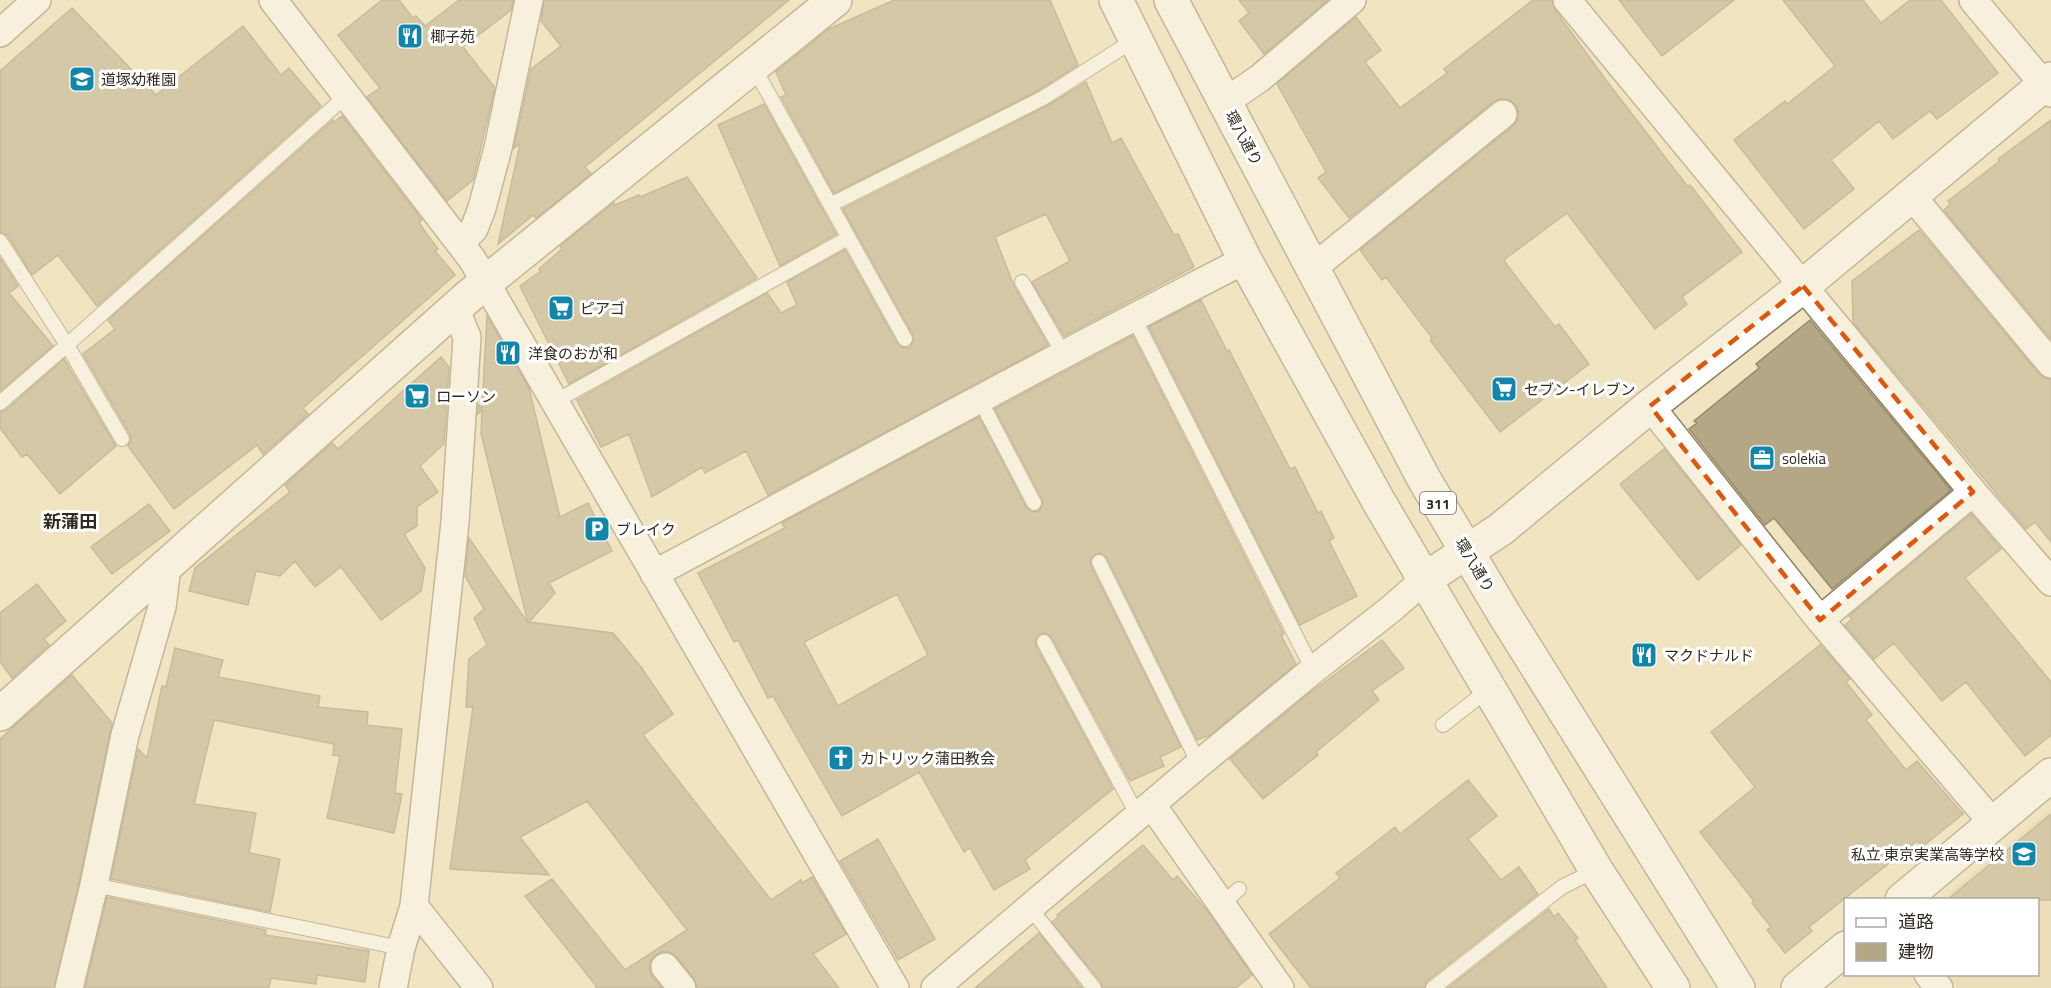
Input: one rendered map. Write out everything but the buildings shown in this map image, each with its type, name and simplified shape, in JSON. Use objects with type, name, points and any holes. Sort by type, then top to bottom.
[{"type":"main road","points":[[1116,0],[1245,260],[1424,580],[1596,870],[1673,988]]},
{"type":"main road","name":"環八通り","points":[[1171,0],[1424,479],[1467,553],[1738,988]]},
{"type":"main road","points":[[0,714],[455,308],[829,2]]},
{"type":"main road","points":[[1424,580],[1501,529],[1650,406],[1803,286],[1911,195],[2049,86]]},
{"type":"main road","points":[[1904,898],[1992,822],[2051,775]]},
{"type":"main road","points":[[1798,988],[1844,949]]},
{"type":"street","points":[[0,33],[37,0]]},
{"type":"street","points":[[273,0],[460,243],[486,282],[895,988]]},
{"type":"street","points":[[460,243],[474,229],[482,208],[498,148],[529,0]]},
{"type":"street","points":[[1225,102],[1260,78],[1352,0]]},
{"type":"street","points":[[1567,0],[1973,492],[2051,582]]},
{"type":"street","points":[[1973,0],[2049,86]]},
{"type":"street","points":[[1313,268],[1503,114]]},
{"type":"street","points":[[1911,195],[2051,364]]},
{"type":"street","points":[[654,574],[980,400],[1063,353],[1245,260]]},
{"type":"street","points":[[393,988],[401,948],[414,906],[455,522],[467,337],[455,308]]},
{"type":"street","points":[[1650,406],[1820,620],[1992,822]]},
{"type":"street","points":[[1820,620],[1973,492]]},
{"type":"street","points":[[69,988],[94,885],[125,735],[162,607],[167,566]]},
{"type":"street","points":[[935,988],[1199,764],[1424,580]]},
{"type":"street","points":[[1145,810],[1230,897],[1280,988]]},
{"type":"street","points":[[414,906],[479,988]]},
{"type":"street","points":[[665,967],[682,988]]},
{"type":"street","points":[[1929,976],[1939,988]]},
{"type":"lane","points":[[830,205],[1043,98],[1136,39]]},
{"type":"lane","points":[[753,66],[905,339]]},
{"type":"lane","points":[[0,403],[346,96]]},
{"type":"lane","points":[[556,401],[848,238]]},
{"type":"lane","points":[[0,241],[67,345],[122,439]]},
{"type":"lane","points":[[1022,282],[1063,353]]},
{"type":"lane","points":[[1133,316],[1313,670]]},
{"type":"lane","points":[[980,400],[1034,503]]},
{"type":"lane","points":[[1099,562],[1199,764]]},
{"type":"lane","points":[[1044,642],[1145,810]]},
{"type":"lane","points":[[1443,725],[1489,689]]},
{"type":"lane","points":[[1433,988],[1562,887],[1596,870]]},
{"type":"lane","points":[[94,885],[401,948]]},
{"type":"lane","points":[[1030,908],[1094,988]]},
{"type":"highlighted area","points":[[1803,286],[1973,492],[1820,620],[1650,406]]},
{"type":"shaded area","name":"私立 東京実業高等学校","points":[[2051,808],[2051,988],[1958,988],[1948,976],[2039,976],[2039,898],[1943,898]]},
{"type":"place","name":"椰子苑","points":[[410,36]]},
{"type":"place","name":"道塚幼稚園","points":[[82,79]]},
{"type":"place","name":"ピアゴ","points":[[561,308]]},
{"type":"place","name":"洋食のおが和","points":[[508,353]]},
{"type":"place","name":"セブン-イレブン","points":[[1504,389]]},
{"type":"place","name":"ローソン","points":[[417,396]]},
{"type":"place","name":"solekia","points":[[1762,458]]},
{"type":"place","name":"ブレイク","points":[[597,529]]},
{"type":"place","name":"マクドナルド","points":[[1644,655]]},
{"type":"place","name":"カトリック蒲田教会","points":[[841,758]]},
{"type":"place","name":"私立 東京実業高等学校","points":[[2024,854]]},
{"type":"district","name":"新蒲田","points":[[70,521]]}]
